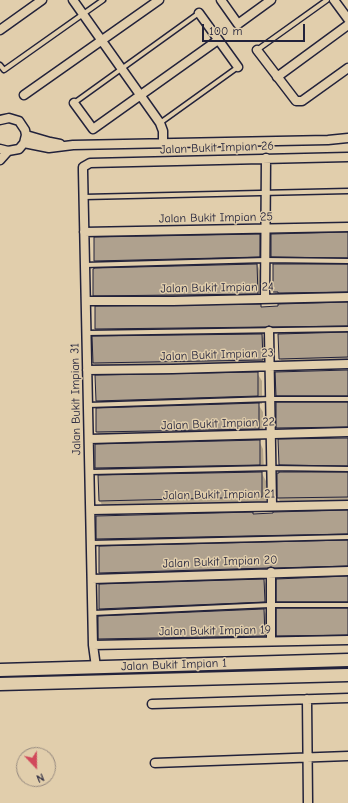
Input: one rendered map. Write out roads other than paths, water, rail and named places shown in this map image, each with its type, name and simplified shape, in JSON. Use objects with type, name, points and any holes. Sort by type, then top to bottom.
[{"type":"street","points":[[0,30],[42,0]]},
{"type":"street","points":[[73,0],[160,122],[163,131],[163,143]]},
{"type":"street","points":[[24,95],[159,0]]},
{"type":"street","points":[[221,0],[238,24],[271,0]]},
{"type":"street","points":[[334,0],[348,19]]},
{"type":"street","points":[[199,13],[238,67]]},
{"type":"street","points":[[277,77],[348,25]]},
{"type":"street","points":[[74,103],[93,129],[218,40]]},
{"type":"street","points":[[257,50],[296,101],[299,102],[348,68]]},
{"type":"street","points":[[0,160],[4,150],[19,148],[25,139],[26,130],[19,121],[1,117]]},
{"type":"street","points":[[25,139],[73,145],[328,140],[348,138]]},
{"type":"street","name":"Jalan Bukit Impian 26","points":[[86,164],[348,156]]},
{"type":"street","points":[[265,299],[266,158]]},
{"type":"street","name":"Jalan Bukit Impian 31","points":[[86,164],[83,167],[84,232],[94,646]]},
{"type":"street","name":"Jalan Bukit Impian 25","points":[[84,232],[348,227]]},
{"type":"street","name":"Jalan Bukit Impian 24","points":[[86,301],[348,298]]},
{"type":"street","points":[[269,330],[272,506]]},
{"type":"street","name":"Jalan Bukit Impian 23","points":[[87,370],[348,364]]},
{"type":"street","name":"Jalan Bukit Impian 22","points":[[89,439],[348,432]]},
{"type":"street","name":"Jalan Bukit Impian 21","points":[[90,510],[348,505]]},
{"type":"street","name":"Jalan Bukit Impian 20","points":[[92,579],[348,570]]},
{"type":"street","points":[[271,572],[271,641]]},
{"type":"street","name":"Jalan Bukit Impian 19","points":[[94,646],[348,640]]},
{"type":"street","points":[[94,646],[96,667],[104,676],[112,681]]},
{"type":"street","name":"Jalan Bukit Impian 1","points":[[0,670],[348,660]]},
{"type":"street","points":[[75,682],[86,676],[96,667]]},
{"type":"street","name":"Jalan Bukit Impian 1","points":[[0,684],[348,675]]},
{"type":"street","points":[[152,704],[348,698]]},
{"type":"street","points":[[307,699],[308,803]]},
{"type":"street","points":[[155,763],[348,756]]},
{"type":"lane","points":[[0,65],[4,70],[103,0]]},
{"type":"lane","points":[[257,50],[327,0]]},
{"type":"lane","points":[[74,103],[199,13]]},
{"type":"lane","points":[[160,122],[238,67]]},
{"type":"lane","points":[[84,197],[348,191]]},
{"type":"lane","points":[[85,265],[265,260],[348,261]]},
{"type":"lane","points":[[87,333],[348,328]]},
{"type":"lane","points":[[88,405],[271,399],[348,399]]},
{"type":"lane","points":[[90,472],[272,468],[348,469]]},
{"type":"lane","points":[[91,543],[348,537]]},
{"type":"lane","points":[[93,613],[270,605],[348,605]]}]
